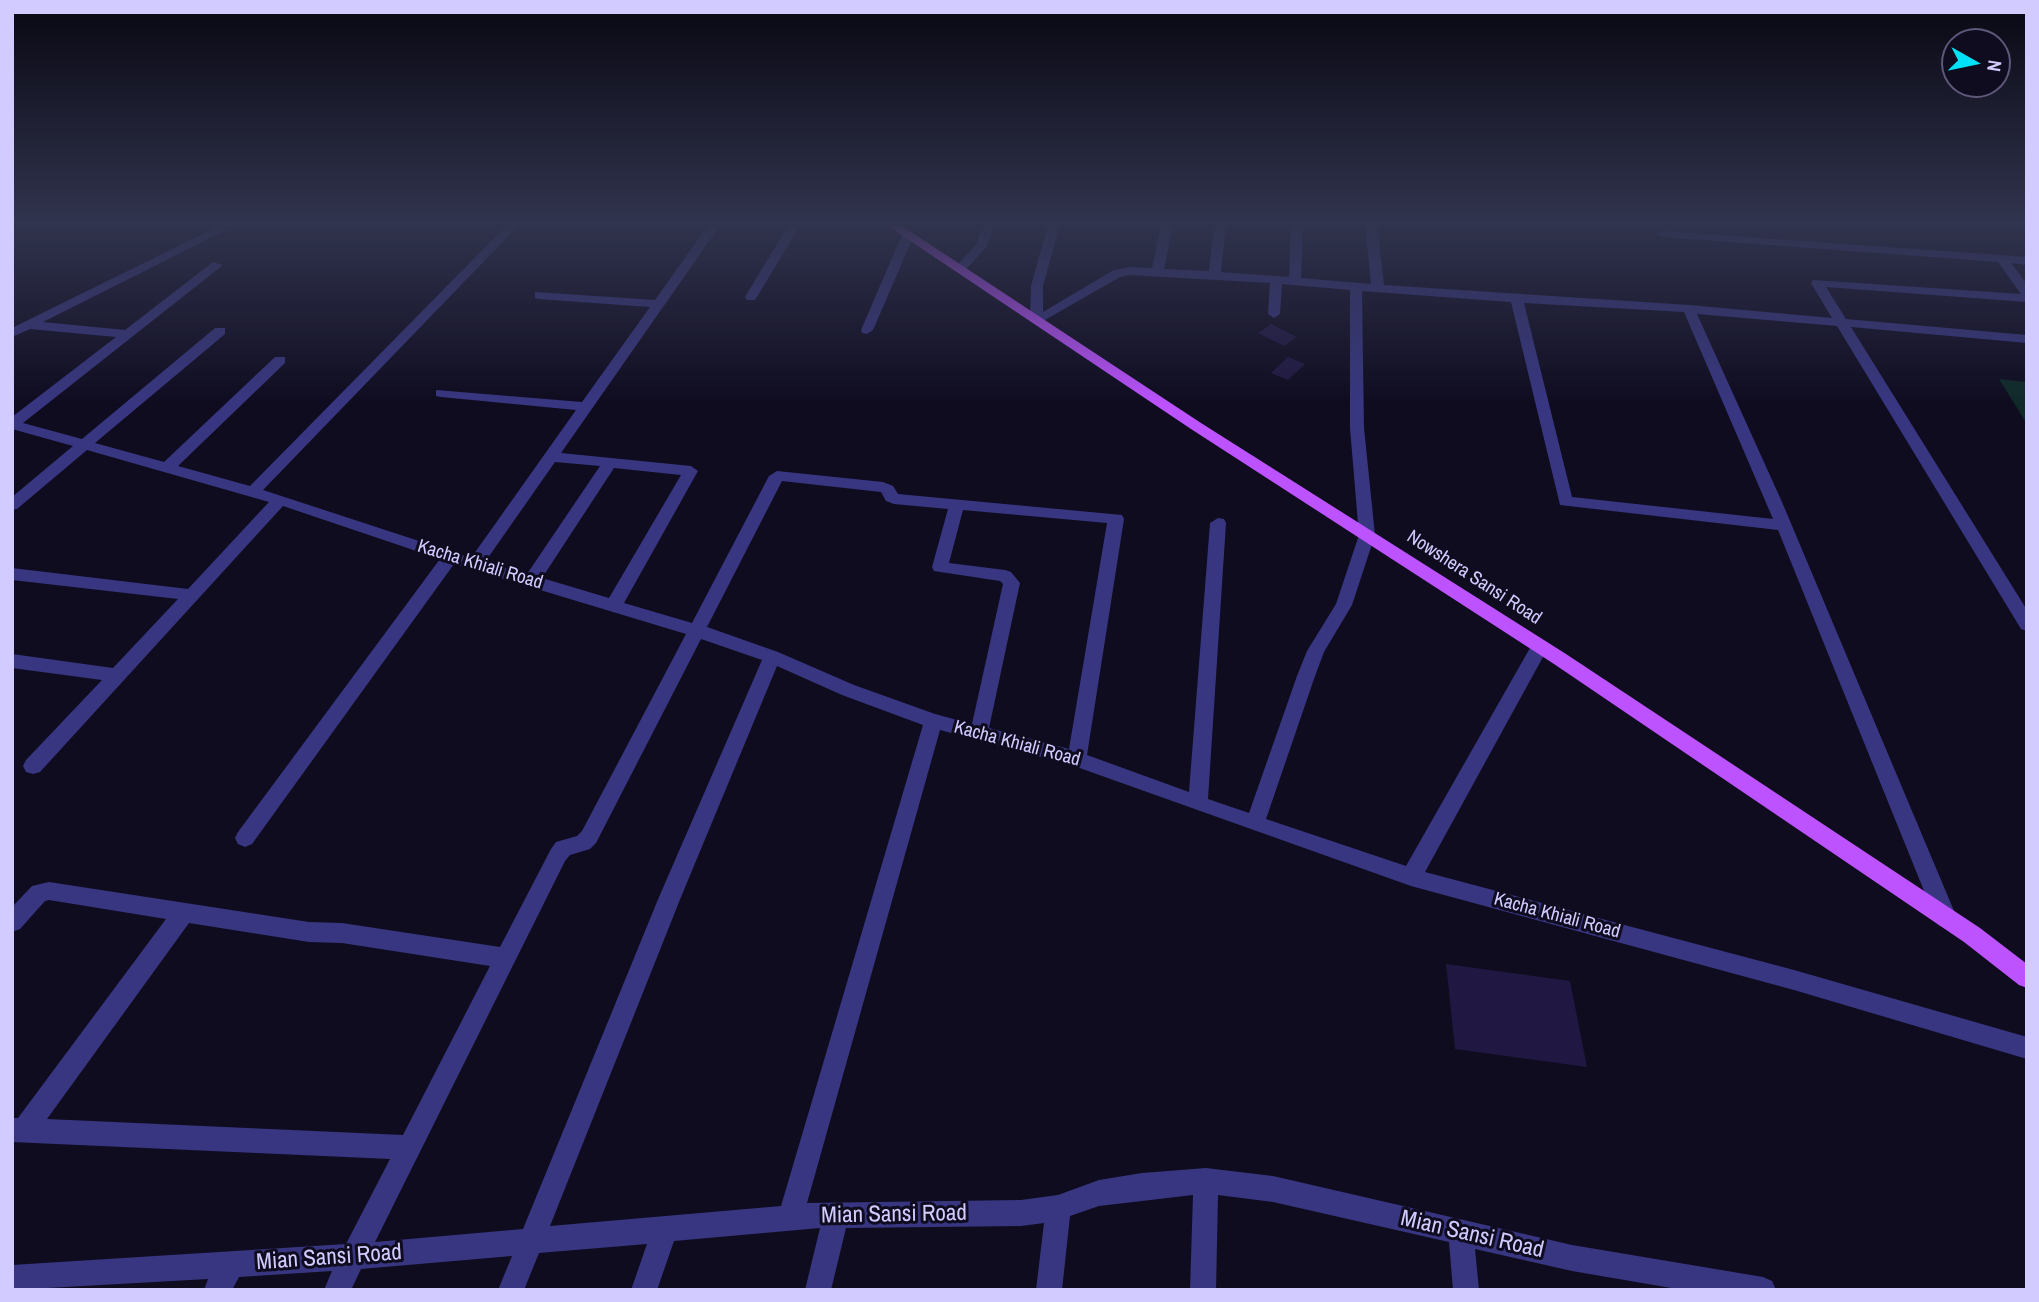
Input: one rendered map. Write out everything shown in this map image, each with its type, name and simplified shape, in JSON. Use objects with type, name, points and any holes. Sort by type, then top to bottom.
[{"type":"main road","name":"Nowshera Sansi Road","points":[[983,285],[1540,646],[1946,918],[2027,978]]},
{"type":"street","points":[[12,333],[110,285]]},
{"type":"street","points":[[12,424],[192,285]]},
{"type":"street","points":[[253,492],[455,285]]},
{"type":"street","points":[[475,564],[672,285]]},
{"type":"street","points":[[751,297],[758,285]]},
{"type":"street","points":[[867,330],[887,285]]},
{"type":"street","points":[[1037,285],[1037,321]]},
{"type":"street","points":[[1037,321],[1099,285]]},
{"type":"street","points":[[1274,314],[1276,285]]},
{"type":"street","points":[[1329,285],[1689,309],[2027,339]]},
{"type":"street","points":[[1378,285],[1378,289]]},
{"type":"street","points":[[1818,285],[2027,625]]},
{"type":"street","points":[[1848,285],[2027,295]]},
{"type":"street","points":[[1255,823],[1306,676],[1316,651],[1344,605],[1367,535],[1357,428],[1356,287]]},
{"type":"street","points":[[538,295],[659,304]]},
{"type":"street","points":[[1517,299],[1565,501],[1783,525]]},
{"type":"street","points":[[1689,309],[1783,525],[1946,918]]},
{"type":"street","points":[[29,325],[128,334]]},
{"type":"street","points":[[12,505],[220,331]]},
{"type":"street","points":[[168,467],[280,360]]},
{"type":"street","points":[[441,393],[587,407]]},
{"type":"street","name":"Kacha Khiali Road","points":[[12,424],[280,500],[450,558],[698,631],[772,657],[848,690],[933,721],[1077,759],[1410,877],[1794,980],[2027,1048]]},
{"type":"street","points":[[552,457],[691,471],[614,606]]},
{"type":"street","points":[[532,580],[610,462]]},
{"type":"street","points":[[337,1290],[558,855],[563,848],[583,843],[589,837],[777,476],[883,487],[888,489],[894,499],[1116,519],[1077,759]]},
{"type":"street","points":[[33,766],[280,500]]},
{"type":"street","points":[[957,505],[940,567],[1005,576],[1012,583],[979,733]]},
{"type":"street","points":[[1198,804],[1219,523]]},
{"type":"street","points":[[245,838],[450,558]]},
{"type":"street","points":[[12,574],[190,595]]},
{"type":"street","points":[[1410,877],[1540,646]]},
{"type":"street","points":[[510,1290],[670,897],[772,657]]},
{"type":"street","points":[[12,661],[117,676]]},
{"type":"street","points":[[790,1217],[933,721]]},
{"type":"street","points":[[12,922],[39,893],[49,891],[506,958]]},
{"type":"street","points":[[18,1131],[184,912]]},
{"type":"street","points":[[18,1131],[410,1148]]},
{"type":"street","points":[[1203,1290],[1206,1181]]},
{"type":"street","name":"Mian Sansi Road","points":[[12,1278],[77,1282],[232,1264],[354,1257],[836,1214],[1021,1213],[1058,1208],[1099,1194],[1142,1186],[1206,1181],[1273,1189],[1572,1258],[1763,1290]]},
{"type":"street","points":[[1049,1290],[1058,1208]]},
{"type":"street","points":[[818,1290],[836,1214]]},
{"type":"street","points":[[645,1290],[665,1229]]},
{"type":"street","points":[[1461,1232],[1466,1290]]},
{"type":"street","points":[[217,1290],[232,1264]]},
{"type":"green space","points":[[1999,379],[2027,382],[2027,424]]},
{"type":"building","points":[[1271,324],[1297,337],[1284,346],[1258,333]]},
{"type":"building","points":[[1288,357],[1305,364],[1288,380],[1271,373]]},
{"type":"building","points":[[1446,964],[1570,981],[1587,1067],[1455,1049]]}]
